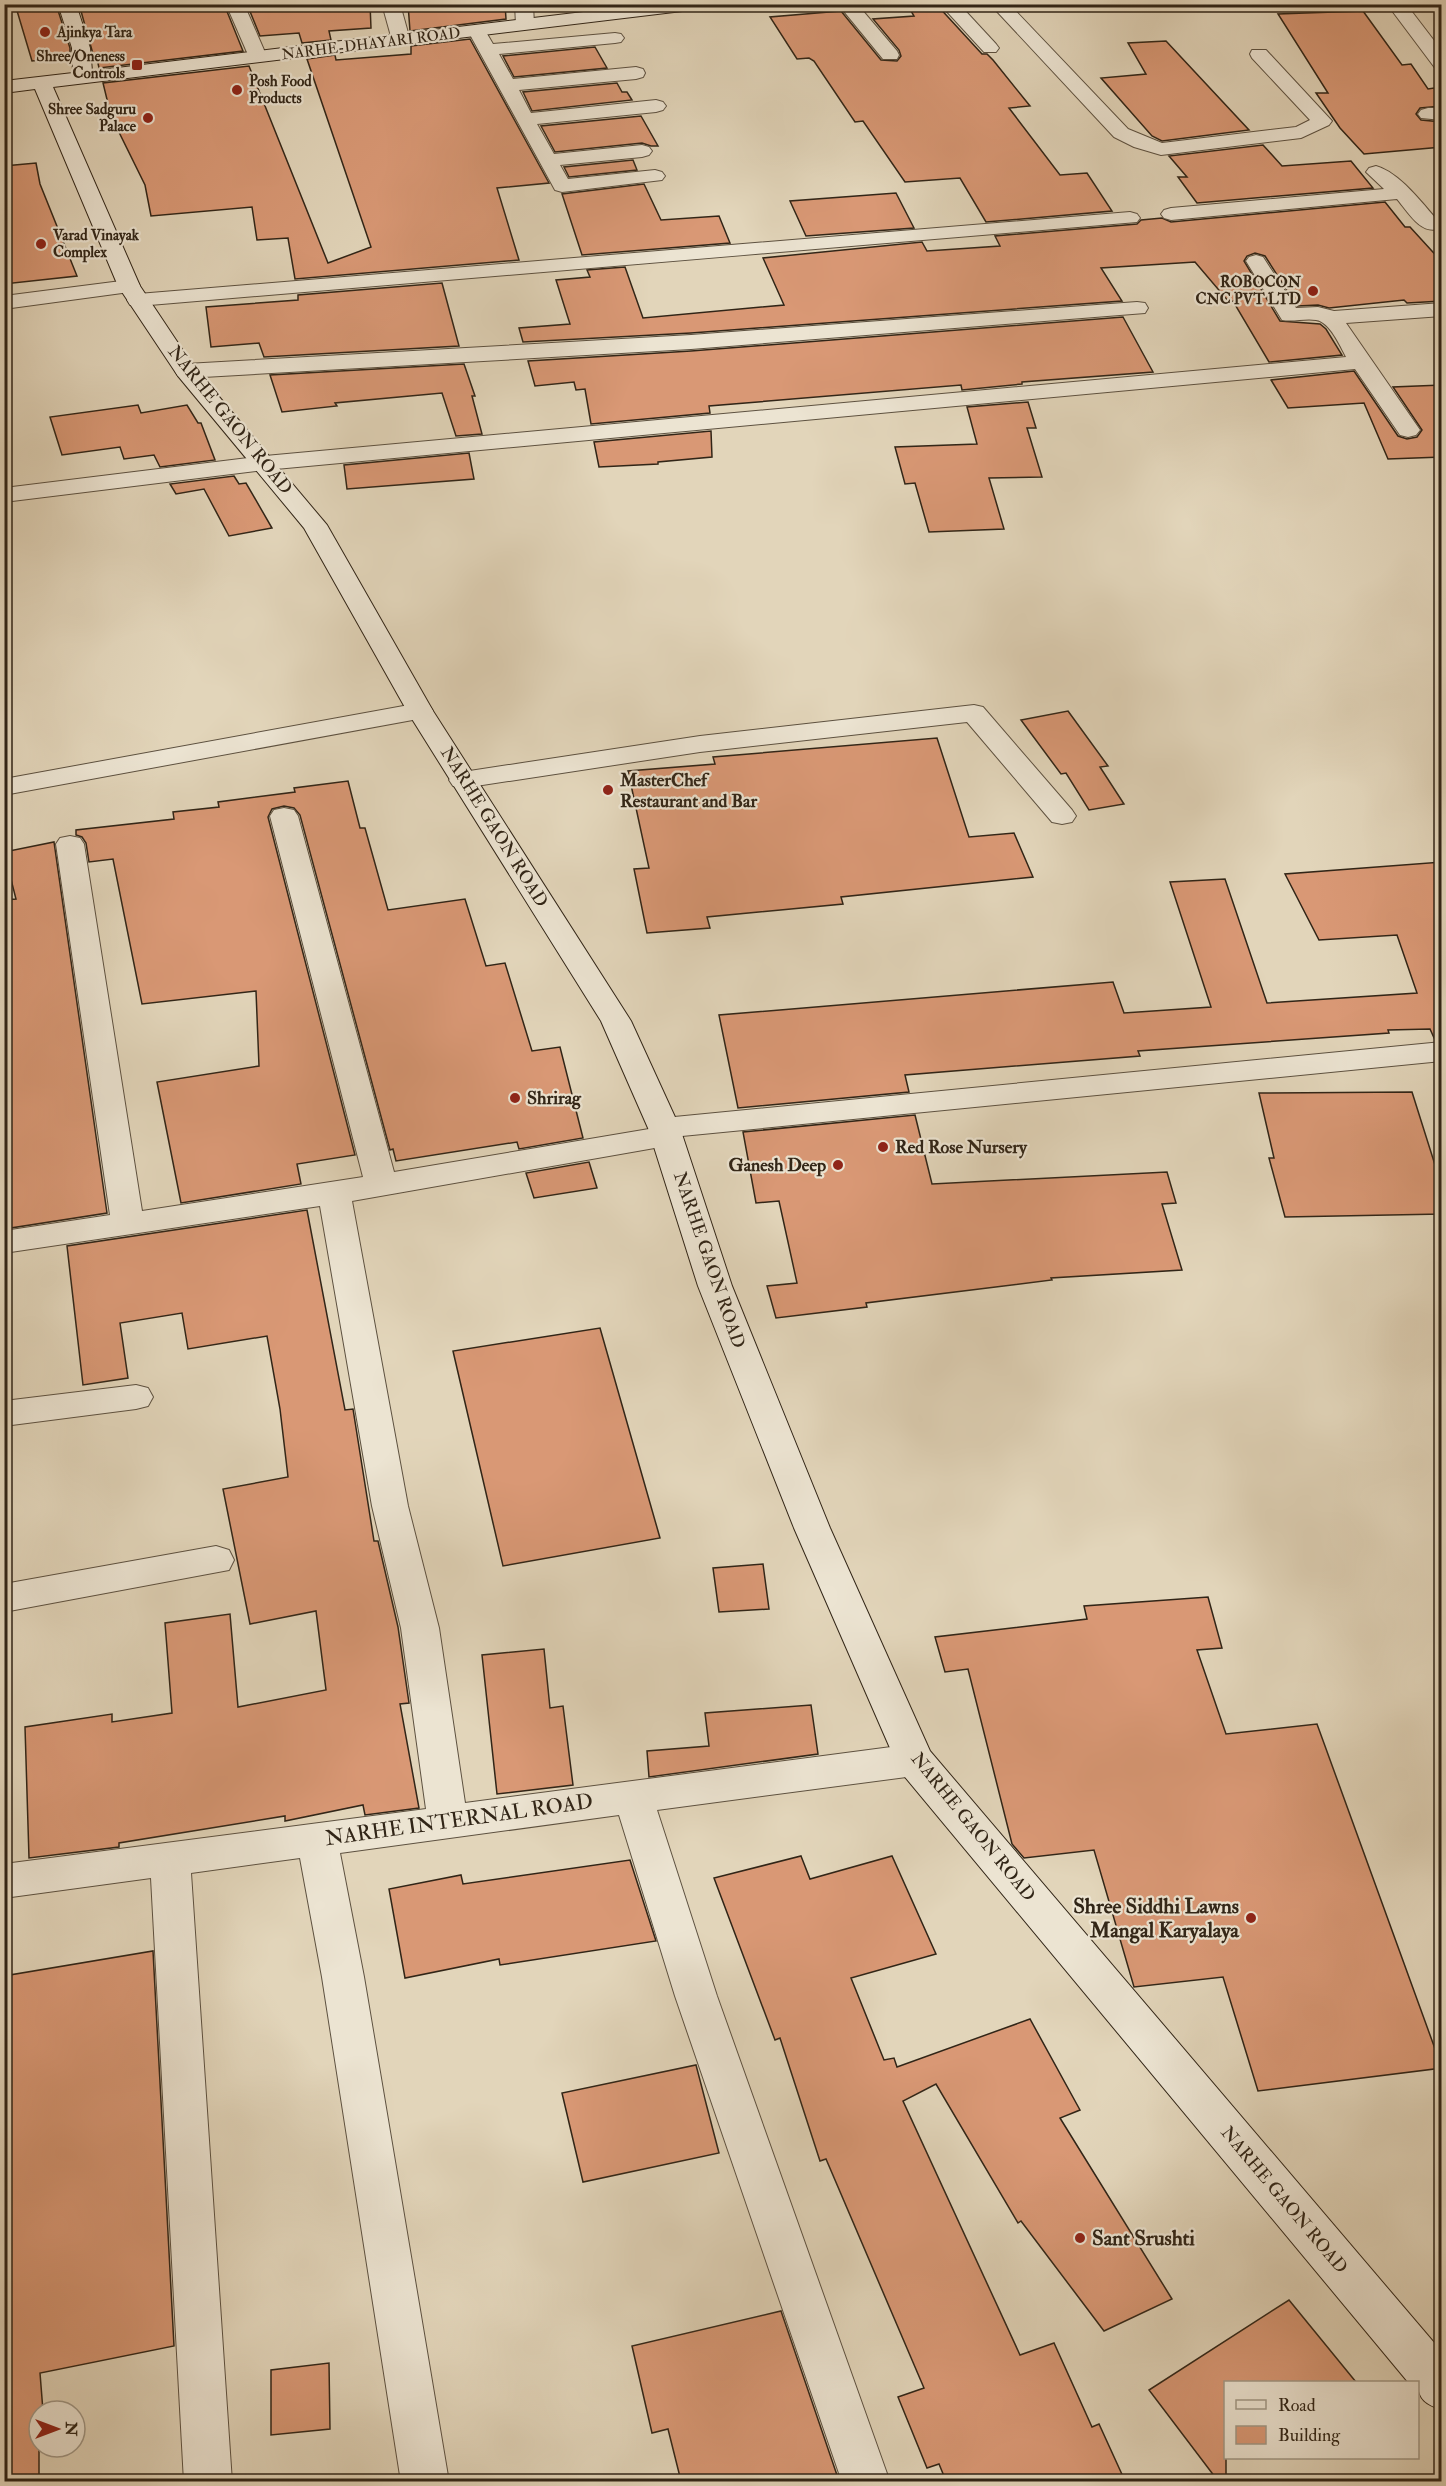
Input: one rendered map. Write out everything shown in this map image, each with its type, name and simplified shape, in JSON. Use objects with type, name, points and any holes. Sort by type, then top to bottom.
[{"type":"street","points":[[67,4],[81,48],[83,78]]},
{"type":"street","points":[[235,4],[258,57]]},
{"type":"street","points":[[392,4],[401,40]]},
{"type":"street","points":[[524,4],[525,25]]},
{"type":"street","name":"NARHE-DHAYARI ROAD","points":[[4,87],[699,4]]},
{"type":"street","points":[[847,4],[890,55]]},
{"type":"street","points":[[949,4],[990,48]]},
{"type":"street","points":[[999,4],[1121,133],[1161,149],[1272,138],[1301,132],[1322,121],[1258,54]]},
{"type":"street","points":[[1396,4],[1442,64]]},
{"type":"street","points":[[477,31],[562,186],[655,176]]},
{"type":"street","points":[[488,50],[615,38]]},
{"type":"street","points":[[507,85],[636,73]]},
{"type":"street","name":"NARHE GAON ROAD","points":[[42,83],[134,293],[186,371],[315,525],[420,711],[616,1021],[665,1132],[724,1308],[812,1528],[915,1760],[1442,2388]]},
{"type":"street","points":[[525,119],[656,106]]},
{"type":"street","points":[[548,160],[642,151]]},
{"type":"street","points":[[1376,172],[1402,193],[1438,229]]},
{"type":"street","points":[[1171,214],[1402,193]]},
{"type":"street","points":[[4,303],[1130,218]]},
{"type":"street","points":[[1256,261],[1290,315],[1318,313],[1332,318],[1442,309]]},
{"type":"street","points":[[186,371],[691,342],[1137,308]]},
{"type":"street","points":[[1332,318],[1408,430]]},
{"type":"street","points":[[4,495],[265,463],[1361,362]]},
{"type":"street","points":[[4,788],[420,711]]},
{"type":"street","points":[[463,780],[700,744],[974,713],[1062,816]]},
{"type":"street","points":[[284,816],[381,1184]]},
{"type":"street","points":[[69,844],[128,1223]]},
{"type":"street","points":[[4,1242],[334,1193],[665,1132],[1442,1051]]},
{"type":"street","points":[[334,1193],[390,1506],[420,1628],[448,1822]]},
{"type":"street","points":[[4,1414],[135,1397]]},
{"type":"street","points":[[4,1598],[216,1560]]},
{"type":"street","name":"NARHE INTERNAL ROAD","points":[[4,1881],[915,1760]]},
{"type":"street","points":[[633,1797],[696,1996],[866,2481]]},
{"type":"street","points":[[317,1839],[344,1977],[425,2481]]},
{"type":"street","points":[[170,1859],[208,2481]]},
{"type":"building","name":"Ajinkya Tara","points":[[15,4],[56,4],[70,48],[70,57],[32,61]]},
{"type":"building","points":[[79,4],[224,4],[243,51],[99,68]]},
{"type":"building","points":[[247,4],[370,4],[371,28],[329,31],[331,40],[302,43],[299,33],[260,36]]},
{"type":"building","points":[[408,4],[505,4],[506,19],[410,31]]},
{"type":"building","points":[[907,4],[936,4],[982,54],[987,54],[993,60],[1030,106],[1009,108],[1060,175],[1087,173],[1112,211],[986,222],[960,178],[905,182],[863,121],[855,122],[814,61],[809,58],[797,59],[770,17],[841,11],[881,60],[897,61],[901,56],[899,50],[873,19],[914,16]]},
{"type":"building","points":[[1363,11],[1402,65],[1411,64],[1428,89],[1434,88],[1442,98],[1442,106],[1420,108],[1416,114],[1421,120],[1442,122],[1442,147],[1364,154],[1340,128],[1316,93],[1328,93],[1278,14]]},
{"type":"building","points":[[470,39],[549,183],[497,188],[519,260],[295,279],[288,238],[257,240],[252,207],[151,216],[145,185],[111,116],[103,83],[249,66],[328,263],[371,247],[307,59],[335,55],[336,60],[411,54],[411,46]]},
{"type":"building","points":[[1166,41],[1249,130],[1162,141],[1152,136],[1101,78],[1146,74],[1128,43]]},
{"type":"building","points":[[595,47],[607,68],[514,77],[503,56]]},
{"type":"building","points":[[617,83],[622,92],[627,92],[632,100],[532,111],[523,92]]},
{"type":"building","points":[[641,116],[658,146],[642,143],[555,152],[541,126]]},
{"type":"building","points":[[1263,145],[1282,166],[1351,161],[1373,188],[1197,203],[1178,177],[1187,177],[1169,156]]},
{"type":"building","points":[[633,160],[637,170],[569,177],[564,167]]},
{"type":"building","name":"Varad Vinayak Complex","points":[[36,163],[40,184],[77,276],[4,284],[4,166]]},
{"type":"building","points":[[644,184],[661,220],[719,216],[730,243],[582,255],[562,194]]},
{"type":"building","points":[[896,193],[914,228],[806,236],[790,201]]},
{"type":"building","points":[[1385,202],[1405,227],[1410,227],[1442,262],[1442,301],[1407,303],[1404,300],[1329,308],[1318,305],[1297,306],[1265,256],[1255,253],[1247,256],[1244,261],[1280,321],[1320,324],[1326,329],[1342,355],[1269,362],[1233,301],[1229,302],[1195,262],[1101,268],[1122,301],[691,333],[523,342],[519,328],[570,324],[556,280],[590,277],[587,270],[625,267],[643,318],[784,305],[763,258],[922,242],[927,251],[1000,246],[995,236],[1137,224],[1141,220],[1162,218],[1171,222]]},
{"type":"building","points":[[442,283],[459,346],[264,357],[259,343],[211,347],[206,307],[298,300],[298,295]]},
{"type":"building","points":[[1123,317],[1153,372],[1022,382],[1022,384],[962,390],[961,385],[709,406],[710,413],[591,424],[585,389],[576,390],[574,382],[535,386],[528,361],[691,351]]},
{"type":"building","points":[[464,364],[475,396],[472,396],[482,434],[456,436],[442,393],[335,403],[337,406],[282,412],[270,375]]},
{"type":"building","points":[[1354,371],[1398,436],[1407,439],[1417,437],[1422,430],[1393,387],[1442,385],[1442,457],[1388,459],[1364,403],[1288,408],[1271,380]]},
{"type":"building","points":[[1028,402],[1036,428],[1027,428],[1042,477],[989,478],[1004,529],[929,532],[915,483],[905,484],[895,447],[977,444],[967,407]]},
{"type":"building","points":[[138,405],[141,413],[187,405],[198,423],[201,423],[215,460],[160,467],[154,455],[124,459],[120,447],[62,455],[50,417]]},
{"type":"building","points":[[711,431],[712,457],[658,462],[658,464],[599,467],[594,442]]},
{"type":"building","points":[[469,453],[474,479],[347,489],[344,465]]},
{"type":"building","points":[[234,476],[239,484],[246,483],[272,528],[229,536],[204,489],[176,494],[170,484]]},
{"type":"building","points":[[1068,711],[1108,766],[1100,767],[1124,804],[1089,810],[1066,773],[1061,774],[1021,720]]},
{"type":"building","points":[[937,738],[969,837],[1014,833],[1033,877],[841,897],[843,904],[707,917],[710,928],[647,933],[634,869],[649,868],[628,771],[715,764],[713,757]]},
{"type":"building","points":[[348,781],[360,828],[365,828],[388,910],[465,899],[486,966],[505,963],[532,1051],[560,1047],[583,1138],[519,1149],[517,1142],[396,1161],[393,1149],[390,1150],[300,815],[294,808],[284,806],[272,809],[268,817],[355,1155],[297,1164],[301,1184],[181,1203],[157,1082],[259,1066],[256,991],[142,1004],[113,859],[89,862],[86,843],[82,837],[76,835],[76,830],[174,819],[173,812],[219,807],[218,802],[295,792],[294,788]]},
{"type":"building","points":[[54,842],[107,1213],[4,1229],[4,900],[16,899],[4,852]]},
{"type":"building","points":[[1442,862],[1442,1040],[1435,1040],[1430,1029],[1388,1030],[1389,1033],[1138,1051],[1140,1056],[905,1075],[909,1092],[738,1108],[719,1015],[1113,982],[1124,1013],[1211,1007],[1170,882],[1225,879],[1267,1003],[1417,993],[1397,935],[1319,940],[1285,874]]},
{"type":"building","points":[[1412,1092],[1442,1187],[1442,1214],[1285,1217],[1269,1158],[1274,1158],[1259,1093]]},
{"type":"building","points":[[915,1115],[932,1184],[1167,1172],[1176,1203],[1162,1204],[1182,1270],[1051,1278],[1052,1280],[866,1303],[867,1307],[776,1318],[767,1286],[797,1283],[779,1201],[756,1203],[743,1132]]},
{"type":"building","points":[[589,1162],[597,1188],[534,1198],[526,1173]]},
{"type":"building","points":[[307,1210],[345,1410],[353,1409],[374,1541],[378,1541],[398,1627],[409,1703],[400,1704],[419,1808],[365,1815],[363,1805],[285,1821],[285,1816],[119,1843],[119,1847],[29,1858],[25,1727],[112,1714],[112,1722],[172,1713],[165,1623],[230,1614],[238,1707],[326,1690],[316,1611],[250,1624],[223,1489],[288,1477],[280,1409],[267,1336],[188,1349],[182,1313],[120,1323],[128,1378],[83,1385],[67,1246]]},
{"type":"building","points":[[600,1328],[660,1538],[503,1566],[453,1351]]},
{"type":"building","points":[[763,1564],[769,1609],[719,1612],[713,1568]]},
{"type":"building","name":"Shree Siddhi Lawns Mangal Karyalaya","points":[[1208,1597],[1222,1648],[1197,1650],[1226,1734],[1317,1724],[1442,2068],[1258,2091],[1223,1977],[1134,1987],[1094,1850],[1024,1858],[1012,1844],[968,1669],[945,1672],[935,1637],[1087,1619],[1084,1606]]},
{"type":"building","points":[[544,1649],[550,1708],[563,1706],[573,1785],[497,1794],[482,1655]]},
{"type":"building","points":[[811,1705],[818,1754],[649,1777],[647,1751],[709,1746],[705,1713]]},
{"type":"building","points":[[801,1856],[810,1879],[892,1856],[936,1954],[851,1978],[884,2060],[894,2058],[897,2067],[1030,2019],[1080,2110],[1060,2118],[1172,2299],[1104,2331],[1021,2221],[1018,2223],[936,2084],[903,2101],[1020,2355],[1054,2343],[1092,2427],[1099,2424],[1125,2481],[946,2481],[939,2464],[927,2468],[898,2397],[924,2388],[826,2159],[820,2161],[780,2038],[775,2040],[714,1878]]},
{"type":"building","points":[[630,1860],[656,1941],[500,1965],[499,1959],[405,1978],[389,1889],[461,1875],[463,1884]]},
{"type":"building","points":[[153,1951],[174,2346],[40,2373],[42,2399],[27,2399],[27,2459],[39,2459],[39,2481],[4,2481],[4,1976]]},
{"type":"building","points":[[696,2065],[719,2153],[583,2182],[562,2093]]},
{"type":"building","points":[[1289,2300],[1355,2381],[1224,2381],[1226,2481],[1218,2481],[1149,2390]]},
{"type":"building","points":[[781,2311],[839,2481],[681,2481],[668,2429],[652,2433],[632,2346]]},
{"type":"building","points":[[329,2363],[330,2429],[271,2435],[271,2370]]},
{"type":"place","name":"Ajinkya Tara","points":[[45,32]]},
{"type":"place","name":"Shree/Oneness Controls","points":[[137,65]]},
{"type":"place","name":"Posh Food Products","points":[[237,90]]},
{"type":"place","name":"Shree Sadguru Palace","points":[[148,118]]},
{"type":"place","name":"Varad Vinayak Complex","points":[[41,244]]},
{"type":"place","name":"ROBOCON CNC PVT LTD","points":[[1313,291]]},
{"type":"place","name":"MasterChef Restaurant and Bar","points":[[608,790]]},
{"type":"place","name":"Shrirag","points":[[515,1098]]},
{"type":"place","name":"Red Rose Nursery","points":[[883,1147]]},
{"type":"place","name":"Ganesh Deep","points":[[838,1165]]},
{"type":"place","name":"Shree Siddhi Lawns Mangal Karyalaya","points":[[1251,1918]]},
{"type":"place","name":"Sant Srushti","points":[[1080,2238]]}]
